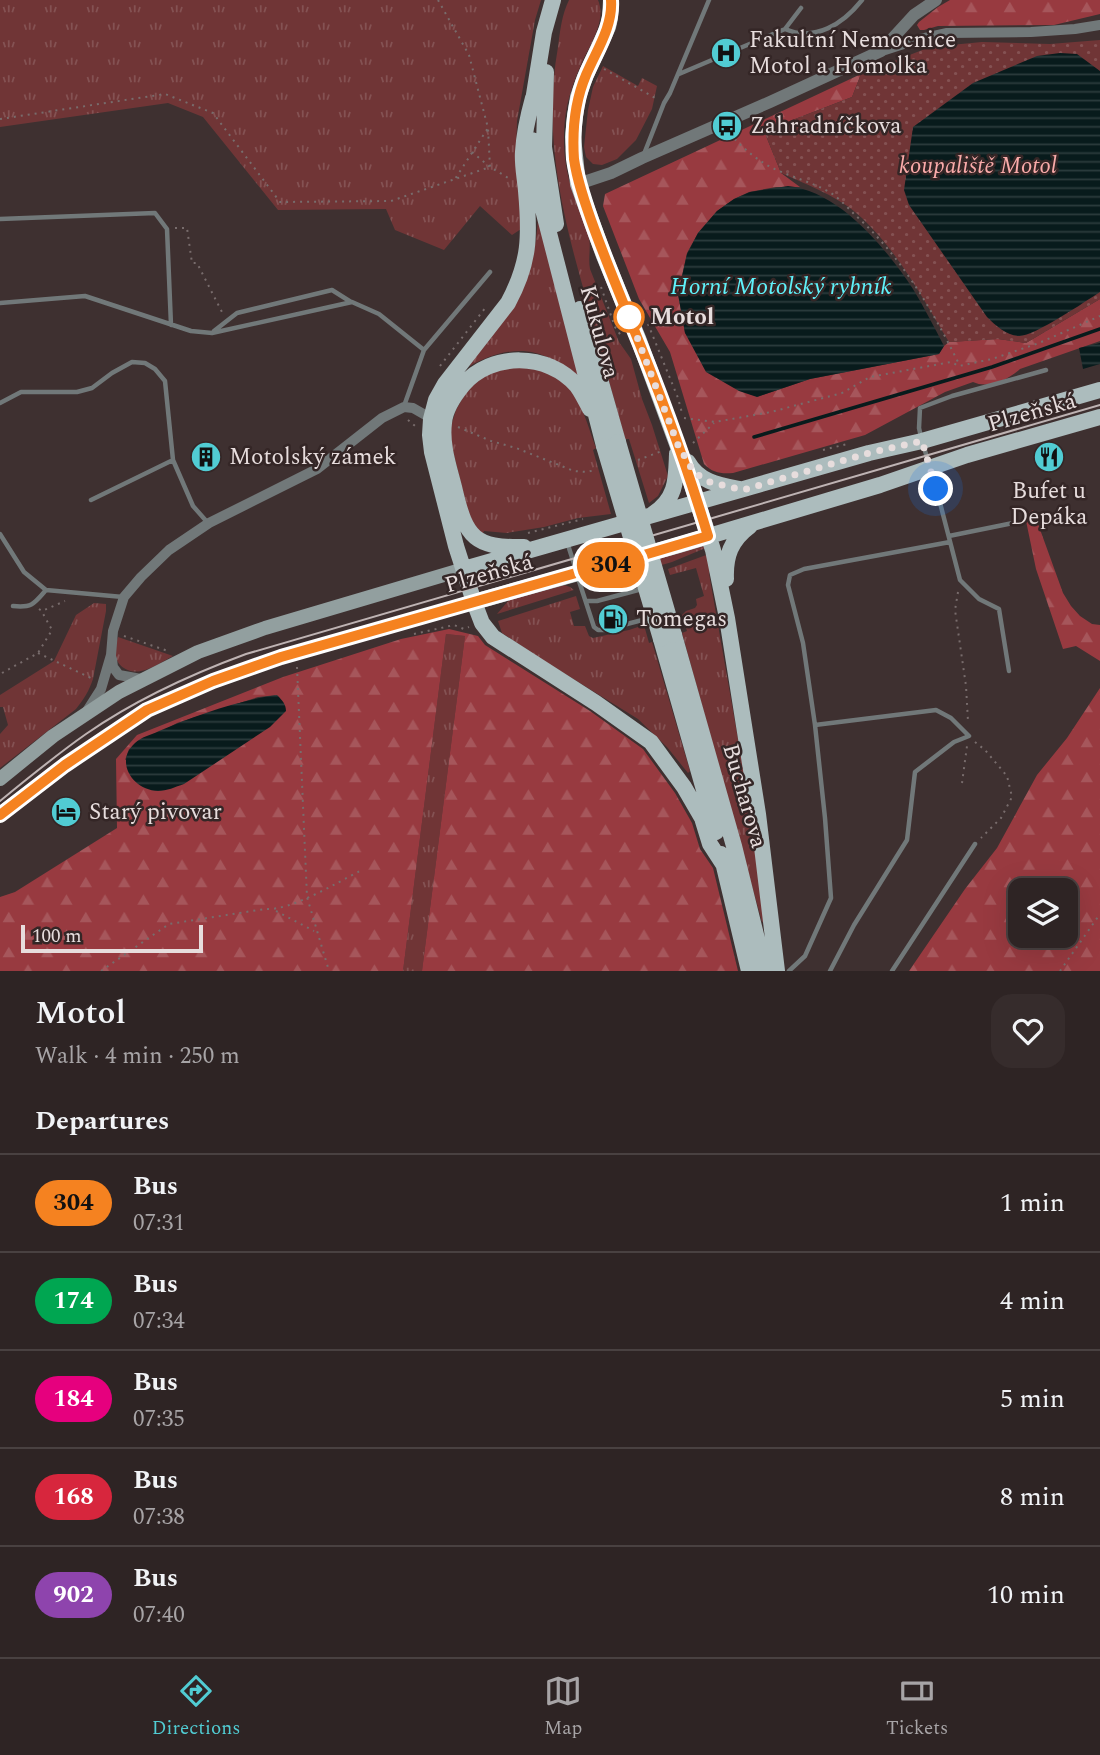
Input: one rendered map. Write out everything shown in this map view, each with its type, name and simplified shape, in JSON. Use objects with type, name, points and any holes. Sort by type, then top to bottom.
[{"type":"main road","name":"Kukulova","points":[[553,0],[544,32],[533,98],[532,137],[541,202],[599,425],[611,444]]},
{"type":"main road","points":[[546,72],[565,0]]},
{"type":"main road","points":[[610,2],[608,27],[578,97],[573,137],[578,184],[638,338],[713,550],[727,618],[758,814],[777,971]]},
{"type":"main road","name":"Kukulova","points":[[544,32],[546,72],[543,138],[551,195],[611,444],[668,637]]},
{"type":"main road","points":[[533,98],[523,155],[529,227],[527,251],[520,277],[508,303],[436,400],[437,421],[432,452],[456,546],[482,623],[493,637],[596,703],[650,742],[684,786],[702,818],[710,844],[723,864]]},
{"type":"main road","points":[[437,421],[470,377],[497,363],[523,360],[539,363],[565,376],[576,385],[599,425]]},
{"type":"main road","name":"Plzeňská","points":[[0,779],[53,736],[119,692],[198,652],[265,628],[869,453],[922,441],[1100,390]]},
{"type":"main road","name":"Plzeňská","points":[[0,814],[65,765],[147,710],[213,681],[281,657],[610,565],[1100,417]]},
{"type":"main road","points":[[437,421],[460,514],[470,532],[477,539],[494,546],[544,547]]},
{"type":"main road","points":[[678,447],[698,475],[710,482],[743,490]]},
{"type":"main road","points":[[645,518],[661,508],[673,491],[678,447]]},
{"type":"main road","points":[[727,618],[725,573],[728,552],[740,534],[758,521]]},
{"type":"main road","name":"Bucharova","points":[[668,637],[749,971]]},
{"type":"main road","name":"Bucharova","points":[[668,637],[734,846],[765,971]]},
{"type":"street","points":[[881,51],[914,15],[936,0]]},
{"type":"street","points":[[578,184],[611,173],[881,51],[916,40],[947,33],[1031,32],[1100,25]]},
{"type":"street","points":[[85,714],[101,689],[111,655],[113,631],[124,597],[169,550],[209,523],[317,469],[382,418],[404,407],[413,408],[437,421]]},
{"type":"street","points":[[111,655],[113,667],[119,675],[143,679]]},
{"type":"lane","points":[[642,158],[709,0]]},
{"type":"lane","points":[[705,9],[715,0]]},
{"type":"lane","points":[[785,30],[802,35],[829,29],[862,0]]},
{"type":"lane","points":[[678,75],[785,30],[801,8]]},
{"type":"lane","points":[[0,219],[155,213],[167,229],[171,325]]},
{"type":"lane","points":[[404,407],[424,350],[490,272]]},
{"type":"lane","points":[[212,332],[237,313],[332,290],[379,314],[424,350]]},
{"type":"lane","points":[[0,303],[85,296],[191,331],[212,332],[352,302]]},
{"type":"lane","points":[[0,403],[21,393],[77,392],[92,388],[132,362],[145,363],[155,369],[165,381],[173,460],[193,506],[209,523]]},
{"type":"lane","points":[[1009,671],[999,609],[979,599],[960,580],[922,441],[919,428],[920,408],[952,396],[1046,370]]},
{"type":"lane","points":[[91,500],[173,460]]},
{"type":"lane","points":[[948,536],[1013,523]]},
{"type":"lane","points":[[0,534],[24,572],[46,590],[124,597]]},
{"type":"lane","points":[[567,540],[594,627],[604,630],[661,615],[654,585],[597,601],[586,600]]},
{"type":"lane","points":[[789,971],[805,956],[831,898],[814,725],[803,643],[788,585],[790,575],[804,569],[950,542]]},
{"type":"lane","points":[[13,606],[27,607],[35,603],[46,590]]},
{"type":"lane","points":[[814,725],[936,710],[951,718],[969,736],[954,742],[915,772],[907,840],[830,971]]},
{"type":"lane","points":[[892,971],[975,844]]},
{"type":"path","points":[[439,0],[469,55],[488,128],[490,167]]},
{"type":"path","points":[[600,67],[664,103]]},
{"type":"path","points":[[0,119],[165,94],[214,113],[279,202],[391,201],[490,167]]},
{"type":"path","points":[[455,179],[488,128]]},
{"type":"path","points":[[727,131],[741,146],[768,166],[832,194],[875,232],[908,274],[938,323],[959,366]]},
{"type":"path","points":[[472,152],[490,167],[518,183]]},
{"type":"path","points":[[167,229],[187,228],[192,263],[197,263],[227,321]]},
{"type":"path","points":[[645,320],[651,328],[683,418],[715,422],[771,412],[842,393],[870,377],[951,362],[959,366],[992,359],[1100,316]]},
{"type":"path","points":[[437,421],[574,471],[592,471]]},
{"type":"path","points":[[638,460],[678,447],[715,422]]},
{"type":"path","points":[[823,450],[855,442]]},
{"type":"path","points":[[960,580],[955,610],[966,686],[969,736],[962,783]]},
{"type":"path","points":[[42,611],[72,600]]},
{"type":"path","points":[[1,672],[38,653],[52,630],[35,603]]},
{"type":"path","points":[[403,636],[454,625],[464,629],[469,627]]},
{"type":"path","points":[[38,653],[97,681]]},
{"type":"path","points":[[296,663],[307,897],[328,971]]},
{"type":"path","points":[[969,736],[1007,776],[1012,797],[1001,818],[975,844]]},
{"type":"path","points":[[275,910],[360,871]]},
{"type":"path","points":[[101,971],[169,924],[265,909],[275,910],[316,932]]},
{"type":"path","points":[[1060,971],[1100,914]]},
{"type":"green space","points":[[0,0],[541,0],[517,121],[516,155],[524,227],[512,235],[480,206],[444,250],[395,230],[386,209],[278,210],[203,117],[168,103],[0,127]]},
{"type":"green space","points":[[569,0],[598,0],[600,8],[599,25],[568,101],[564,126],[565,157],[568,176],[588,231],[590,269],[619,342],[631,359],[668,476],[658,496],[649,503],[629,439],[625,439],[563,209],[552,113],[562,23]]},
{"type":"green space","points":[[950,0],[1100,0],[1100,14],[1054,25],[938,26],[920,30],[917,25],[919,22]]},
{"type":"green space","name":"koupaliště Motol","points":[[1100,40],[1100,299],[1026,343],[998,339],[949,342],[888,246],[862,218],[844,204],[781,173],[764,131],[852,97],[861,74],[930,47],[982,42],[1050,44]]},
{"type":"green space","points":[[603,66],[638,86],[642,78],[657,86],[652,109],[636,140],[617,159],[602,165],[593,164],[586,157],[584,147],[593,87]]},
{"type":"green space","points":[[861,74],[852,97],[764,131],[781,173],[800,187],[776,187],[749,192],[717,211],[698,233],[687,253],[678,294],[685,333],[757,397],[810,379],[939,354],[949,342],[998,339],[1026,343],[1100,299],[1100,341],[1020,369],[998,382],[973,382],[945,392],[865,435],[733,473],[714,471],[704,464],[670,352],[639,299],[603,206],[605,194]]},
{"type":"green space","points":[[538,219],[584,381],[551,359],[530,352],[499,354],[470,366],[469,364],[518,300],[532,260]]},
{"type":"green space","points":[[507,367],[532,368],[549,374],[570,389],[582,410],[596,448],[593,450],[611,514],[507,533],[484,531],[482,536],[471,524],[450,429],[467,390],[485,375]]},
{"type":"green space","points":[[1033,510],[1063,593],[1080,616],[1092,624],[1100,625],[1100,661],[1076,646],[1063,649],[1036,569],[1025,516]]},
{"type":"green space","points":[[706,545],[708,547],[672,562],[589,586],[591,580],[597,576]]},
{"type":"green space","points":[[709,554],[712,570],[709,573],[752,819],[765,921],[762,922],[682,633],[687,631],[682,615],[695,608],[696,599],[704,596],[696,568],[670,575],[668,569]]},
{"type":"green space","points":[[564,585],[574,590],[497,614],[509,600]]},
{"type":"green space","points":[[576,596],[580,609],[570,612],[574,626],[585,626],[589,636],[593,638],[644,625],[649,643],[652,642],[690,771],[688,773],[667,747],[638,719],[502,633],[498,621]]},
{"type":"green space","points":[[94,603],[106,604],[106,611],[93,679],[86,695],[76,709],[0,768],[0,734],[8,725],[3,707],[0,707],[0,695],[54,661],[76,615]]},
{"type":"green space","points":[[449,629],[478,636],[485,645],[590,711],[643,749],[675,793],[692,823],[700,849],[713,868],[738,971],[422,971],[465,636],[446,634],[403,971],[0,971],[0,897],[15,892],[117,828],[116,759],[137,735],[283,677],[401,639]],"holes":[[[277,695],[125,760],[129,749],[177,723],[258,697]]]},
{"type":"green space","points":[[446,634],[465,636],[422,971],[403,971]]},
{"type":"green space","points":[[118,637],[173,656],[145,670],[131,671],[122,667],[116,659]]},
{"type":"green space","points":[[1100,688],[1100,971],[909,971],[965,889],[997,848],[1037,775],[1067,738]]},
{"type":"water","points":[[1077,54],[1100,71],[1100,292],[1036,331],[1015,336],[1001,330],[987,317],[909,205],[904,190],[913,127],[973,83],[1037,56]]},
{"type":"water","name":"Horní Motolský rybník","points":[[788,186],[825,198],[860,224],[875,240],[902,273],[921,303],[944,346],[939,354],[810,379],[757,397],[739,391],[706,372],[685,333],[678,294],[687,254],[698,233],[717,211],[734,199],[750,192]]},
{"type":"water","points":[[1100,343],[1100,364],[1083,369],[1079,348]]},
{"type":"water","points":[[277,695],[286,711],[270,727],[184,784],[158,791],[141,786],[129,774],[126,758],[129,750],[140,739],[217,709]]},
{"type":"waterway","points":[[754,437],[992,367],[1100,329]]},
{"type":"tram line","points":[[0,801],[75,742],[124,710],[183,680],[246,654],[1100,405]]},
{"type":"bus line","name":"304","points":[[0,815],[65,765],[147,710],[213,681],[281,657],[708,536],[638,338],[578,184],[573,137],[578,97],[608,27],[611,0]]},
{"type":"place","name":"Fakultní Nemocnice Motol a Homolka","points":[[726,53]]},
{"type":"place","name":"Zahradníčkova","points":[[727,126]]},
{"type":"place","name":"Motol","points":[[629,317]]},
{"type":"place","name":"Motolský zámek","points":[[206,457]]},
{"type":"place","name":"Bufet u Depáka","points":[[1049,457]]},
{"type":"place","name":"Tomegas","points":[[613,619]]},
{"type":"place","name":"Starý pivovar","points":[[66,812]]},
{"type":"route","points":[[629,317],[678,445],[692,469],[704,479],[721,486],[743,490],[869,453],[922,441],[936,489]]}]
